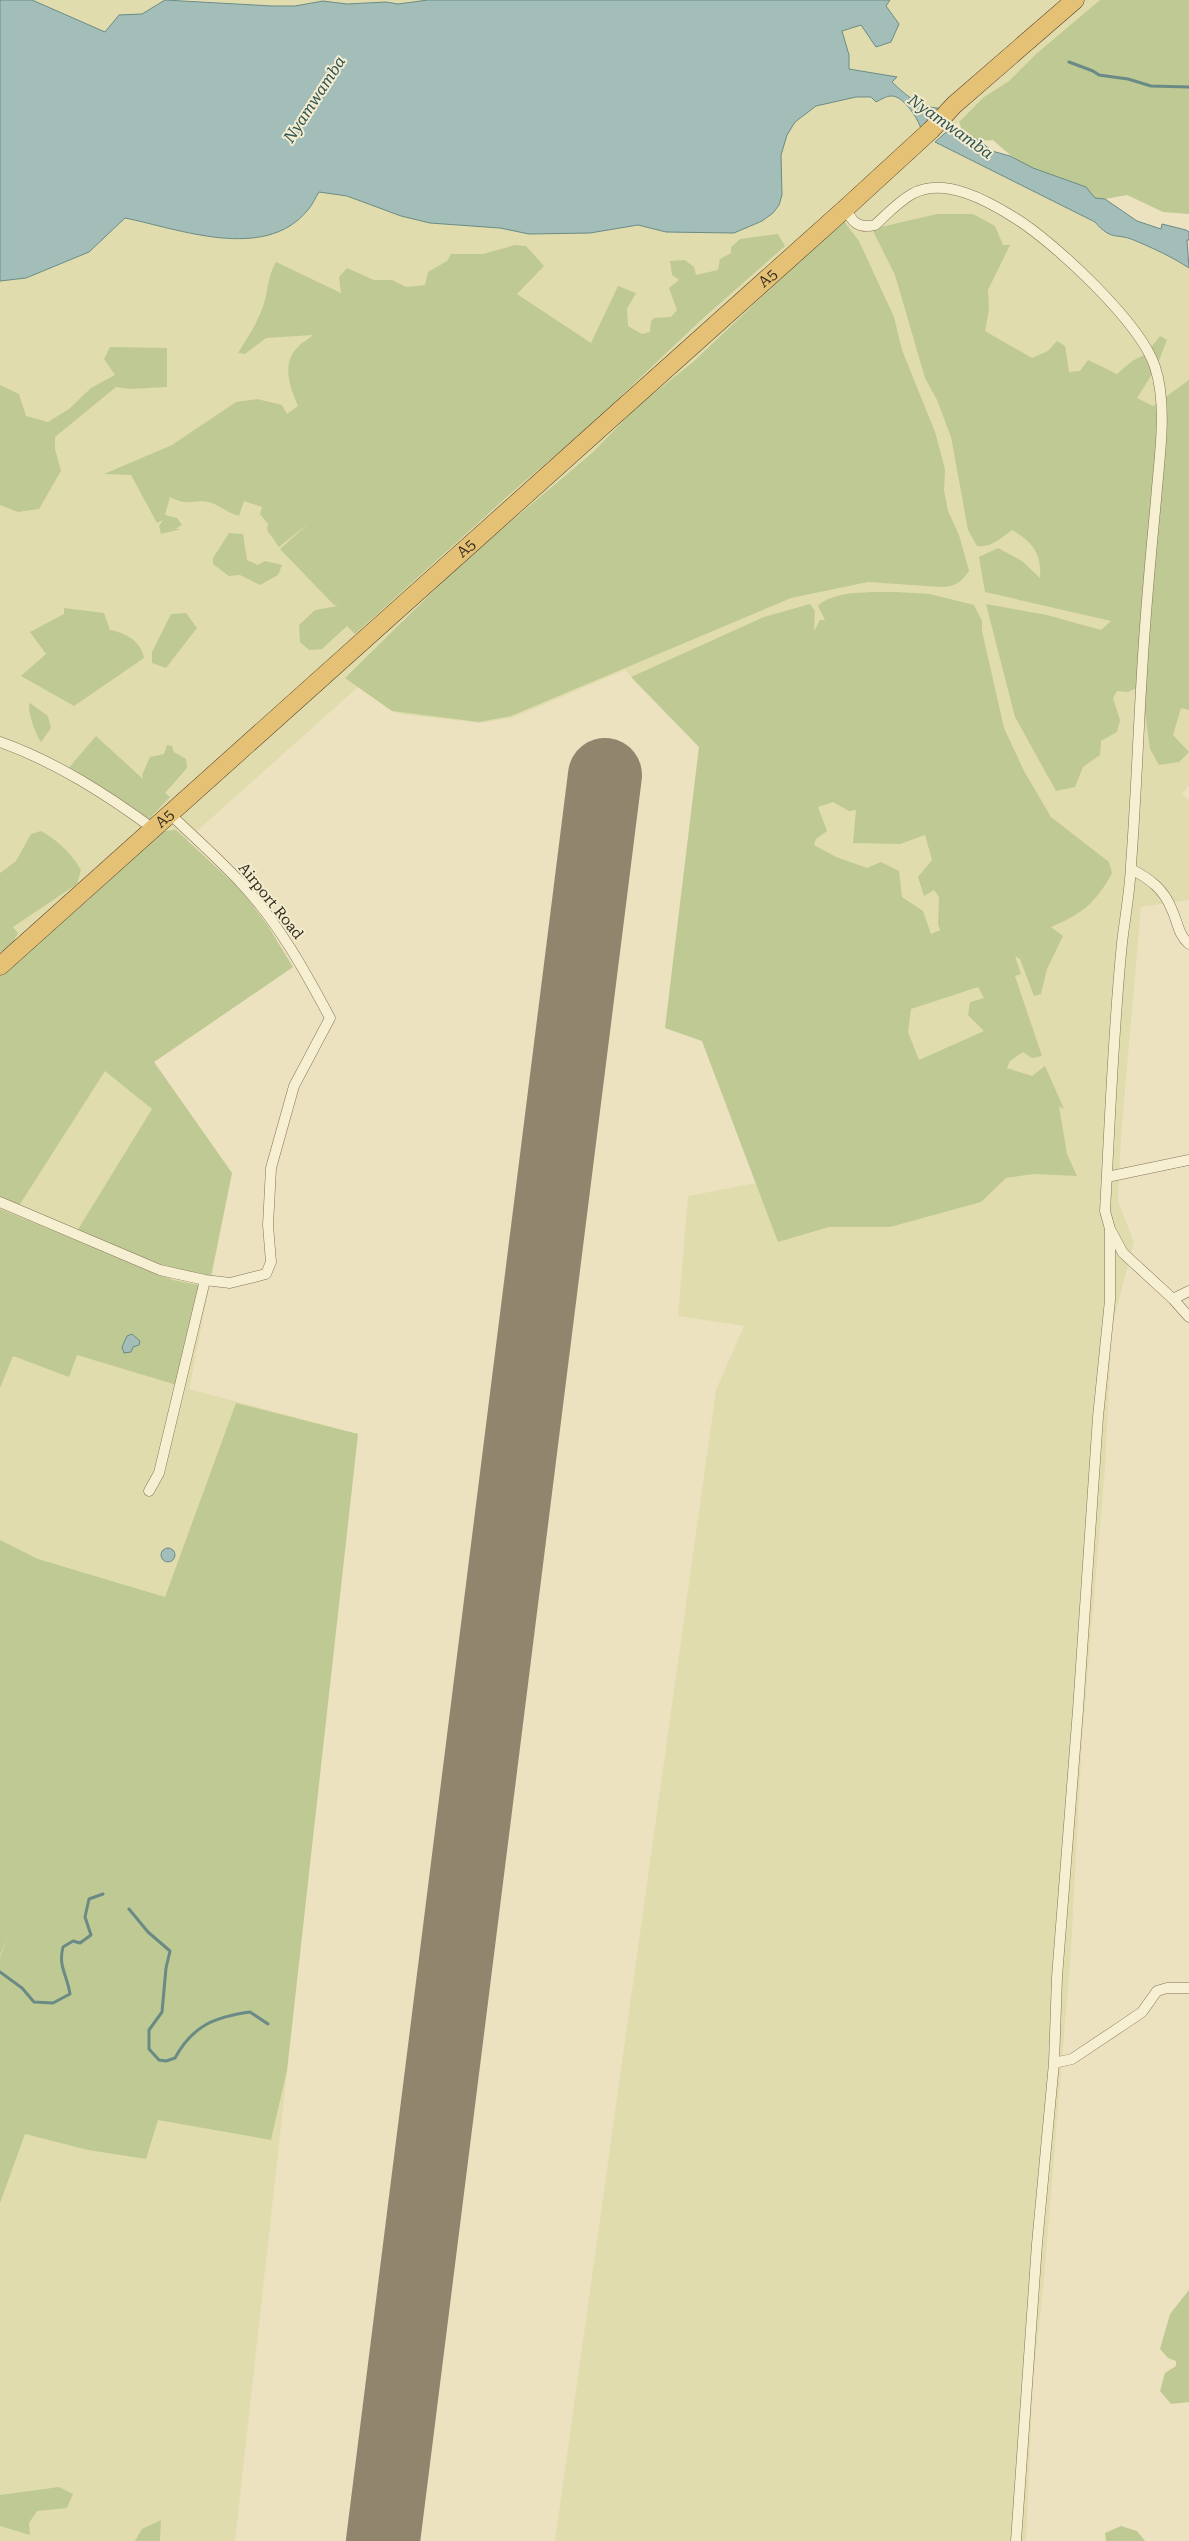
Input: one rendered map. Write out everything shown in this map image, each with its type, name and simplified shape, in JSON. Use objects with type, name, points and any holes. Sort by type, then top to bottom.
[{"type":"highway","name":"A5","points":[[0,966],[171,815],[684,351],[847,207],[931,130],[954,105],[1075,0]]},
{"type":"street","points":[[847,207],[853,222],[868,227],[874,225],[909,196],[926,190],[965,193],[995,206],[1022,222],[1074,264],[1135,331],[1150,353],[1159,383],[1160,452],[1144,632],[1131,868],[1122,942],[1105,1211],[1110,1229],[1123,1252],[1174,1299],[1189,1317]]},
{"type":"street","points":[[0,742],[57,766],[126,808],[154,830]]},
{"type":"street","name":"Airport Road","points":[[171,815],[243,885],[268,916],[299,961],[330,1018],[294,1086],[270,1168],[268,1225],[271,1262],[266,1274],[230,1282],[205,1280]]},
{"type":"street","points":[[1131,868],[1162,891],[1172,910],[1181,936],[1189,944]]},
{"type":"street","points":[[1107,1177],[1189,1160]]},
{"type":"street","points":[[0,1202],[160,1270],[205,1280],[158,1473],[149,1491]]},
{"type":"street","points":[[1016,2541],[1039,2225],[1054,2063],[1057,1977],[1098,1417],[1110,1300],[1110,1229]]},
{"type":"street","points":[[1174,1299],[1189,1291]]},
{"type":"street","points":[[1054,2063],[1072,2059],[1142,2012],[1157,1991],[1168,1988],[1189,1988]]},
{"type":"shaded area","points":[[32,0],[165,0],[142,14],[119,15],[105,32]]},
{"type":"shaded area","points":[[191,0],[428,0],[398,4],[386,2],[347,4],[323,1],[295,6],[272,6]]},
{"type":"shaded area","points":[[890,0],[1100,0],[1036,54],[1009,81],[984,97],[959,122],[935,142],[1095,222],[1105,234],[1134,240],[1172,257],[1189,268],[1189,786],[1182,794],[1189,800],[1189,900],[1141,907],[1121,1136],[1118,1201],[1134,1242],[1112,1326],[1105,1467],[1082,1740],[1071,1950],[1044,2278],[1033,2381],[1026,2541],[555,2541],[716,1390],[744,1326],[678,1316],[688,1196],[756,1183],[702,1041],[665,1028],[699,747],[625,670],[512,718],[480,723],[401,714],[392,711],[358,687],[187,840],[242,891],[268,926],[293,967],[154,1062],[232,1173],[189,1389],[358,1434],[235,2541],[0,2541],[0,281],[26,278],[89,252],[125,218],[192,234],[308,211],[319,191],[529,234],[590,233],[638,225],[666,232],[734,233],[773,213],[779,205],[782,195],[781,155],[787,135],[795,122],[816,106],[856,97],[886,99],[891,96],[898,98],[919,120],[920,128],[943,108],[924,106],[892,82],[896,77],[849,69],[849,55],[842,31],[861,24],[876,47],[891,42],[899,24],[886,6]]},
{"type":"green space","points":[[1100,0],[1189,0],[1189,214],[1163,212],[1127,195],[1105,199],[1095,198],[1082,187],[1023,163],[993,140],[980,141],[963,134],[959,122],[984,97],[1009,81],[1036,54]]},
{"type":"green space","points":[[937,214],[973,214],[995,226],[1003,245],[1010,245],[988,290],[989,310],[985,331],[1032,358],[1048,351],[1057,341],[1065,346],[1069,372],[1080,371],[1088,360],[1117,374],[1132,361],[1146,354],[1160,336],[1167,340],[1156,368],[1137,398],[1153,406],[1189,380],[1189,710],[1181,708],[1173,735],[1189,752],[1179,762],[1159,765],[1150,749],[1141,686],[1128,692],[1117,691],[1113,698],[1120,720],[1117,732],[1101,741],[1100,755],[1083,767],[1075,787],[1056,791],[1015,717],[986,604],[1047,615],[1101,630],[1111,621],[985,592],[979,557],[998,548],[1022,561],[1040,578],[1038,555],[1026,539],[1012,530],[996,542],[977,546],[968,530],[951,437],[937,400],[925,378],[895,275],[872,229]]},
{"type":"green space","points":[[843,220],[859,241],[894,317],[902,350],[935,432],[945,469],[944,490],[948,511],[959,535],[969,571],[960,581],[954,585],[941,587],[868,582],[791,598],[511,716],[479,722],[392,711],[345,678],[462,563],[592,453],[639,405],[692,363]]},
{"type":"green space","points":[[778,234],[785,246],[700,321],[621,396],[618,403],[519,486],[355,634],[347,626],[322,649],[309,650],[300,642],[299,625],[315,610],[338,606],[334,605],[280,549],[309,523],[279,547],[267,530],[268,524],[260,514],[262,507],[244,501],[239,516],[209,502],[182,502],[170,497],[165,515],[177,518],[182,525],[175,529],[181,529],[161,534],[159,526],[163,520],[157,523],[131,475],[104,474],[172,445],[236,402],[257,399],[282,405],[287,414],[298,406],[290,384],[288,368],[293,353],[313,335],[266,338],[245,354],[238,353],[260,314],[270,276],[276,262],[341,293],[339,277],[347,268],[374,280],[392,280],[406,287],[425,285],[428,272],[447,261],[451,254],[483,254],[515,245],[526,246],[544,266],[517,294],[591,343],[618,286],[636,293],[627,309],[628,326],[642,334],[650,332],[651,321],[654,318],[671,317],[677,310],[669,288],[679,280],[672,275],[670,261],[685,260],[694,267],[696,275],[718,270],[720,259],[731,253],[731,247],[740,239]]},
{"type":"green space","points":[[110,347],[167,348],[167,387],[130,389],[116,387],[55,437],[55,449],[61,471],[39,509],[18,512],[0,505],[0,385],[19,394],[26,416],[48,422],[69,409],[91,388],[115,375],[104,359]]},
{"type":"green space","points":[[229,533],[243,534],[247,560],[258,565],[265,561],[282,565],[278,575],[260,585],[240,575],[229,576],[213,564],[213,558]]},
{"type":"green space","points":[[866,592],[930,594],[974,605],[982,621],[982,631],[1004,728],[1024,771],[1051,817],[1109,862],[1112,873],[1094,900],[1080,912],[1051,927],[1063,936],[1047,969],[1041,994],[1034,996],[1020,959],[1015,956],[1021,974],[1015,976],[1042,1056],[1032,1058],[1023,1052],[1010,1061],[1007,1068],[1032,1076],[1045,1066],[1064,1109],[1059,1106],[1067,1154],[1077,1176],[1033,1174],[1006,1178],[981,1202],[890,1227],[829,1227],[778,1242],[702,1041],[665,1028],[699,747],[631,677],[764,617],[810,604],[815,611],[814,631],[820,620],[825,620],[818,606],[833,597]],"holes":[[[833,802],[849,811],[856,810],[853,843],[900,844],[925,835],[932,860],[918,877],[924,896],[934,890],[939,897],[938,924],[940,930],[931,934],[923,911],[902,897],[899,871],[881,862],[867,868],[836,857],[814,845],[816,839],[827,831],[818,807]],[[978,987],[984,998],[970,1002],[968,1015],[984,1031],[919,1060],[908,1032],[911,1009]]]},
{"type":"green space","points":[[64,608],[104,613],[110,630],[122,633],[136,642],[144,658],[74,706],[21,676],[46,654],[30,632],[64,614]]},
{"type":"green space","points":[[186,613],[197,628],[166,668],[152,663],[152,652],[171,614]]},
{"type":"green space","points":[[30,703],[48,716],[51,728],[41,742],[30,716]]},
{"type":"green space","points":[[96,736],[143,779],[142,775],[150,757],[164,754],[167,745],[172,746],[174,752],[186,759],[187,768],[165,793],[170,797],[147,821],[67,770]]},
{"type":"green space","points":[[176,830],[242,891],[268,926],[293,967],[154,1062],[232,1173],[211,1276],[171,1269],[77,1231],[152,1109],[105,1071],[15,1212],[0,1206],[0,974],[164,831]]},
{"type":"green space","points":[[41,831],[59,843],[77,864],[81,870],[77,884],[13,927],[18,933],[11,946],[0,952],[0,873],[16,861],[31,834]]},
{"type":"green space","points":[[0,1209],[173,1280],[203,1286],[180,1386],[77,1355],[69,1377],[13,1356],[0,1388]]},
{"type":"green space","points":[[236,1403],[358,1434],[287,2070],[271,2140],[158,2120],[146,2159],[88,2150],[25,2134],[0,2203],[0,1957],[9,1935],[0,1955],[0,1540],[38,1559],[165,1597]]},
{"type":"green space","points":[[1189,2290],[1189,2402],[1171,2404],[1160,2391],[1165,2373],[1176,2366],[1176,2361],[1168,2358],[1160,2349],[1170,2314]]},
{"type":"green space","points":[[59,2487],[73,2494],[67,2508],[37,2511],[29,2523],[30,2535],[0,2526],[0,2495]]},
{"type":"green space","points":[[161,2520],[160,2541],[135,2541],[142,2529]]},
{"type":"green space","points":[[1121,2526],[1137,2531],[1145,2541],[1106,2541],[1105,2533]]},
{"type":"water","name":"Nyamwamba","points":[[0,0],[32,0],[105,32],[119,15],[142,14],[165,0],[295,6],[323,1],[347,4],[386,2],[398,4],[428,0],[890,0],[886,6],[899,24],[891,42],[876,47],[861,25],[842,31],[849,55],[849,69],[897,77],[892,82],[916,101],[929,107],[944,108],[921,129],[910,109],[896,97],[891,96],[876,102],[871,97],[856,97],[816,106],[795,122],[787,135],[781,155],[782,195],[779,205],[773,213],[762,221],[734,233],[666,232],[638,225],[590,233],[529,234],[500,228],[430,223],[401,216],[347,196],[319,192],[309,209],[289,226],[268,235],[245,239],[220,238],[125,218],[89,252],[26,278],[0,281]]},
{"type":"water","points":[[952,127],[980,141],[992,151],[1010,156],[1033,168],[1086,187],[1095,198],[1105,199],[1137,221],[1161,229],[1162,224],[1186,230],[1189,232],[1189,240],[1187,240],[1189,268],[1163,253],[1136,241],[1110,234],[1095,222],[935,142]]},
{"type":"water","points":[[132,1334],[140,1341],[139,1345],[133,1347],[131,1352],[124,1353],[122,1347],[127,1336]]},
{"type":"water","points":[[165,1548],[171,1548],[175,1555],[171,1562],[165,1562],[161,1558],[161,1552]]},
{"type":"waterway","points":[[1069,62],[1099,75],[1128,79],[1151,86],[1189,87]]},
{"type":"waterway","points":[[0,1972],[22,1988],[34,2002],[53,2003],[70,1994],[62,1965],[63,1947],[73,1941],[80,1943],[91,1935],[85,1917],[89,1899],[103,1894]]},
{"type":"waterway","points":[[129,1909],[148,1932],[170,1951],[166,1968],[162,2012],[149,2030],[149,2049],[159,2060],[166,2061],[175,2058],[197,2030],[216,2020],[250,2012],[268,2024]]},
{"type":"runway","points":[[383,2541],[605,775]]}]
